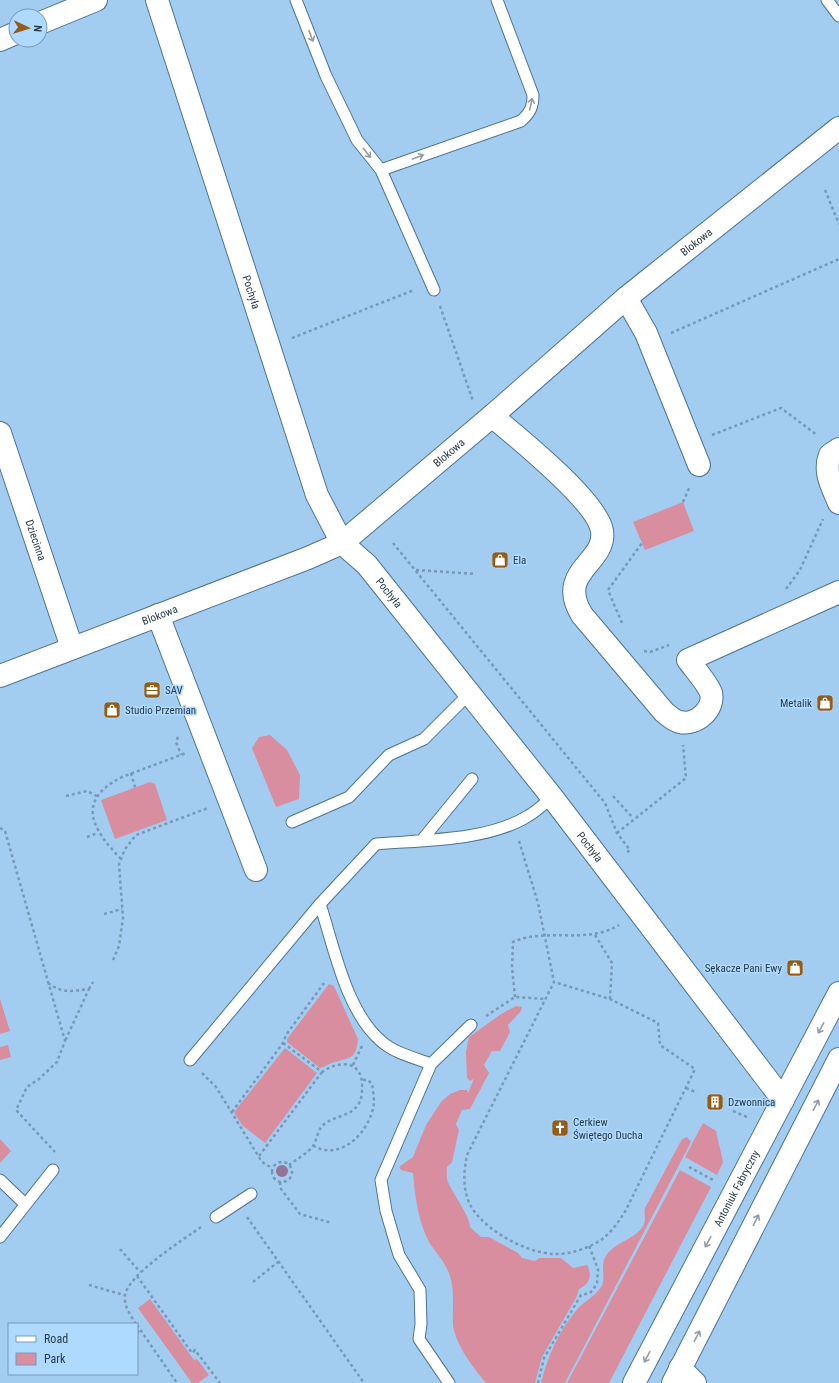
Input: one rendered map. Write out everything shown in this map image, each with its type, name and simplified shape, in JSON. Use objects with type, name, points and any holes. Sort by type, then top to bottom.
[{"type":"street","points":[[48,21],[96,0]]},
{"type":"street","name":"Pochyła","points":[[157,0],[317,495],[342,542],[367,565],[470,693],[552,797],[783,1100]]},
{"type":"street","name":"Blokowa","points":[[0,676],[308,558],[342,542],[492,416],[626,298],[839,128]]},
{"type":"street","points":[[626,298],[646,333],[699,465]]},
{"type":"street","points":[[492,416],[575,491],[598,519],[602,530],[603,540],[599,550],[578,574],[575,586],[576,604],[582,615],[664,712],[681,722],[698,719],[705,714],[711,699],[710,692],[688,660],[839,592]]},
{"type":"street","name":"Dziecinna","points":[[0,433],[72,648]]},
{"type":"street","points":[[837,498],[828,475],[827,467],[830,455],[838,450]]},
{"type":"street","points":[[158,615],[256,870]]},
{"type":"street","name":"Antoniuk Fabryczny","points":[[634,1383],[839,993]]},
{"type":"street","points":[[683,1378],[839,1059]]},
{"type":"lane","points":[[296,0],[326,76],[357,140],[381,170],[433,287]]},
{"type":"lane","points":[[381,170],[521,121],[528,115],[533,105],[533,95],[497,0]]},
{"type":"lane","points":[[826,0],[839,16]]},
{"type":"lane","points":[[292,822],[349,797],[389,755],[424,739],[470,693]]},
{"type":"lane","points":[[422,840],[472,779]]},
{"type":"lane","points":[[190,1060],[320,904],[376,844],[462,838],[514,824],[529,816],[552,797]]},
{"type":"lane","points":[[320,904],[339,963],[357,1010],[370,1030],[382,1043],[399,1052],[431,1064]]},
{"type":"lane","points":[[449,1383],[420,1339],[420,1290],[399,1255],[386,1211],[381,1180],[431,1064],[471,1025]]},
{"type":"lane","points":[[0,1237],[53,1170]]},
{"type":"lane","points":[[0,1180],[26,1204]]},
{"type":"lane","points":[[216,1216],[250,1194]]},
{"type":"path","points":[[825,190],[839,224]]},
{"type":"path","points":[[666,336],[839,258]]},
{"type":"path","points":[[269,347],[433,287],[474,404],[492,416]]},
{"type":"path","points":[[691,444],[781,408],[838,450]]},
{"type":"path","points":[[782,596],[800,570],[837,498]]},
{"type":"path","points":[[623,626],[608,590],[642,543]]},
{"type":"path","points":[[415,570],[476,574]]},
{"type":"path","points":[[638,649],[650,652],[677,642],[688,660]]},
{"type":"path","points":[[617,833],[633,818],[686,778],[681,722]]},
{"type":"path","points":[[121,859],[98,833],[93,813],[97,796],[113,781],[189,752],[200,724]]},
{"type":"path","points":[[131,773],[135,787]]},
{"type":"path","points":[[66,796],[87,792],[97,796]]},
{"type":"path","points":[[613,796],[633,818]]},
{"type":"path","points":[[113,960],[119,946],[123,918],[119,864],[125,849],[136,835],[229,800]]},
{"type":"path","points":[[514,824],[538,903],[554,982],[467,1155],[463,1177],[467,1198],[478,1217],[494,1232],[532,1250],[554,1254],[576,1252],[596,1243],[614,1229],[626,1210],[695,1069],[660,1045],[658,1023],[610,999],[554,982]]},
{"type":"path","points":[[0,828],[5,831],[65,1041]]},
{"type":"path","points":[[87,837],[98,833]]},
{"type":"path","points":[[516,997],[512,967],[513,942],[524,937],[595,935],[618,926],[637,908]]},
{"type":"path","points":[[104,914],[122,909]]},
{"type":"path","points":[[595,935],[612,963],[610,999]]},
{"type":"path","points":[[232,1112],[283,1044],[286,1035],[339,963]]},
{"type":"path","points":[[48,982],[58,990],[69,991],[89,988]]},
{"type":"path","points":[[59,1155],[16,1110],[27,1087],[39,1079],[57,1062],[65,1041],[93,982]]},
{"type":"path","points":[[471,1025],[516,997],[546,999]]},
{"type":"path","points":[[283,1044],[322,1072]]},
{"type":"path","points":[[190,1060],[216,1087],[262,1162],[272,1168]]},
{"type":"path","points":[[259,1156],[322,1072],[329,1067],[341,1064],[353,1065],[357,1068],[362,1080],[362,1096],[358,1105],[348,1113],[322,1126],[313,1146],[290,1165]]},
{"type":"path","points":[[313,1146],[324,1150],[338,1149],[354,1141],[364,1130],[372,1114],[374,1102],[372,1084],[368,1080],[362,1080]]},
{"type":"path","points":[[686,1088],[697,1093]]},
{"type":"path","points":[[733,1111],[753,1120]]},
{"type":"path","points":[[272,1168],[280,1162],[290,1165]]},
{"type":"path","points":[[272,1168],[272,1174],[275,1180],[280,1182],[287,1181],[291,1177],[292,1170],[290,1165]]},
{"type":"path","points":[[689,1167],[715,1181]]},
{"type":"path","points":[[280,1182],[281,1188],[300,1214],[332,1223]]},
{"type":"path","points":[[245,1214],[364,1383]]},
{"type":"path","points":[[136,1323],[127,1309],[124,1295],[137,1276],[140,1272],[216,1216]]},
{"type":"path","points":[[538,1383],[544,1358],[581,1295],[590,1292],[597,1284],[598,1269],[589,1246]]},
{"type":"path","points":[[120,1249],[140,1272]]},
{"type":"path","points":[[253,1282],[278,1262]]},
{"type":"path","points":[[137,1276],[192,1353],[195,1350],[220,1383]]},
{"type":"path","points":[[89,1285],[124,1295]]},
{"type":"path","points":[[138,1326],[177,1383]]},
{"type":"green space","points":[[683,502],[694,531],[645,550],[633,522]]},
{"type":"green space","points":[[270,735],[287,750],[300,775],[299,799],[276,807],[252,748],[259,737]]},
{"type":"green space","points":[[150,782],[155,784],[167,820],[115,839],[101,800]]},
{"type":"green space","points":[[329,984],[334,986],[358,1039],[357,1046],[351,1057],[320,1068],[287,1042],[287,1039]]},
{"type":"green space","points":[[0,999],[10,1031],[0,1034]]},
{"type":"green space","points":[[516,1006],[522,1007],[521,1011],[508,1025],[510,1032],[500,1051],[492,1051],[484,1065],[489,1073],[470,1109],[462,1110],[456,1124],[459,1130],[452,1162],[447,1167],[447,1180],[467,1217],[470,1227],[481,1237],[489,1237],[518,1253],[522,1258],[535,1261],[539,1258],[561,1258],[573,1268],[587,1265],[590,1276],[588,1282],[579,1289],[576,1298],[542,1357],[535,1383],[486,1383],[461,1348],[455,1333],[453,1325],[452,1282],[446,1267],[429,1242],[422,1226],[416,1199],[413,1173],[401,1170],[399,1167],[413,1157],[426,1125],[441,1102],[450,1094],[460,1090],[467,1090],[468,1093],[474,1079],[470,1081],[467,1078],[466,1052],[469,1037],[501,1014]]},
{"type":"green space","points":[[8,1045],[11,1057],[0,1060],[0,1047]]},
{"type":"green space","points":[[285,1048],[317,1073],[265,1143],[242,1125],[234,1112]]},
{"type":"green space","points":[[703,1123],[716,1131],[723,1162],[717,1175],[685,1157]]},
{"type":"green space","points":[[687,1137],[691,1142],[565,1383],[541,1383],[546,1364],[563,1328],[581,1305],[601,1287],[603,1283],[603,1264],[606,1256],[615,1247],[639,1231],[643,1226],[645,1220],[645,1208],[682,1139]]},
{"type":"green space","points":[[0,1139],[11,1151],[0,1163]]},
{"type":"green space","points":[[680,1170],[711,1187],[609,1383],[567,1383]]},
{"type":"green space","points":[[150,1299],[194,1360],[197,1359],[209,1375],[198,1383],[192,1383],[138,1308]]},
{"type":"place","name":"Ela","points":[[500,560]]},
{"type":"place","name":"SAV","points":[[152,690]]},
{"type":"place","name":"Metalik","points":[[825,703]]},
{"type":"place","name":"Studio Przemian","points":[[112,710]]},
{"type":"place","name":"Sękacze Pani Ewy","points":[[795,968]]},
{"type":"place","name":"Dzwonnica","points":[[715,1102]]},
{"type":"place","name":"Cerkiew Świętego Ducha","points":[[560,1128]]}]
